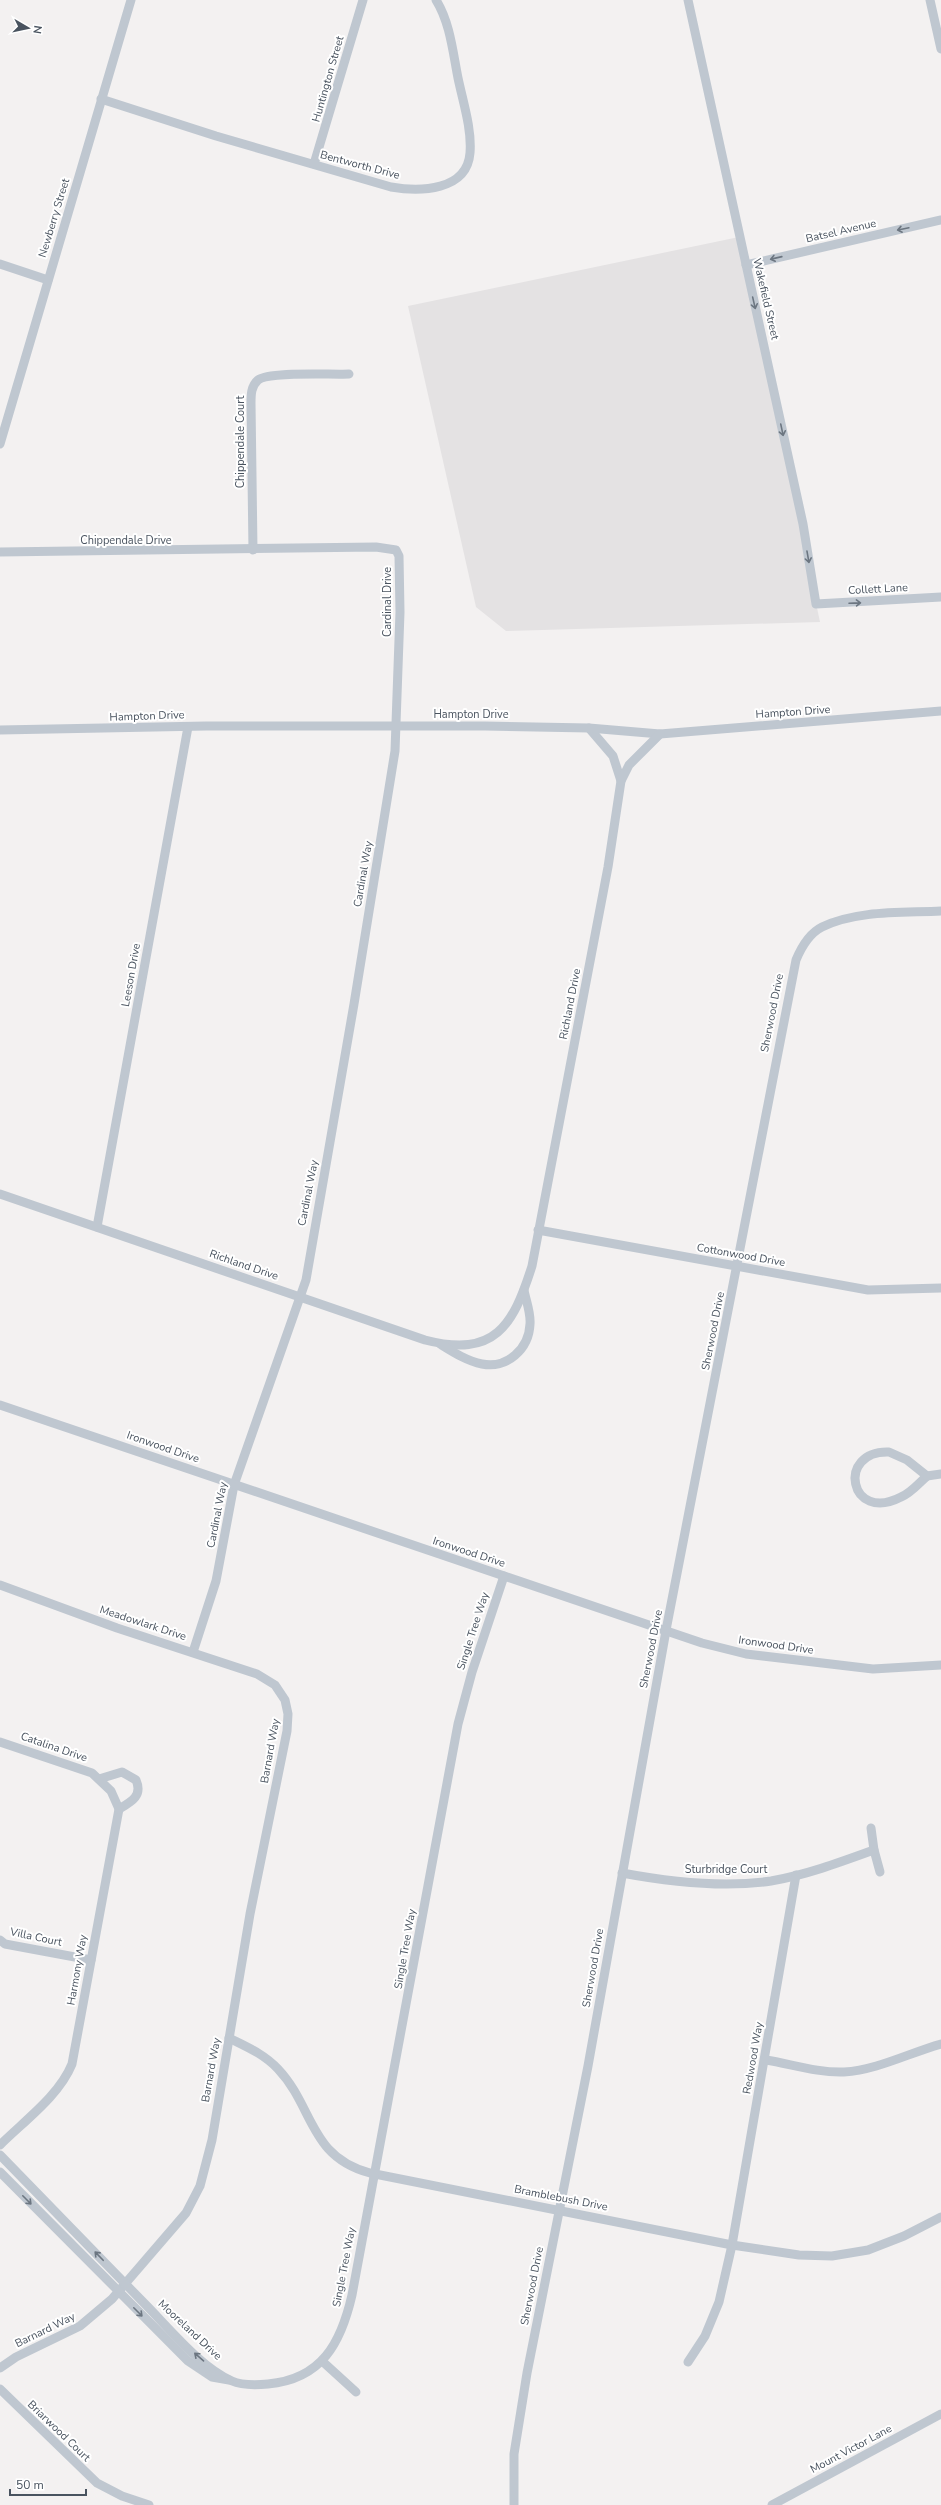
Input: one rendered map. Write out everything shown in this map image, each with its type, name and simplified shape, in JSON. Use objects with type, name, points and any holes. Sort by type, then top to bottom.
[{"type":"street","name":"Newberry Street","points":[[0,444],[131,0]]},
{"type":"street","name":"Huntington Street","points":[[314,164],[364,0]]},
{"type":"street","name":"Bentworth Drive","points":[[102,99],[314,164],[405,189],[431,189],[443,185],[462,174],[468,164],[470,153],[468,128],[451,43],[444,15],[436,0]]},
{"type":"street","name":"Wakefield Street","points":[[688,0],[803,524],[816,604]]},
{"type":"street","points":[[930,0],[941,49]]},
{"type":"street","name":"Batsel Avenue","points":[[746,265],[941,220]]},
{"type":"street","points":[[0,264],[48,280]]},
{"type":"street","name":"Chippendale Court","points":[[253,550],[251,403],[254,385],[258,380],[271,375],[350,374]]},
{"type":"street","name":"Cardinal Drive","points":[[253,550],[376,548],[397,551],[400,564],[400,612],[397,726]]},
{"type":"street","name":"Chippendale Drive","points":[[0,552],[253,550]]},
{"type":"street","name":"Collett Lane","points":[[816,604],[941,597]]},
{"type":"street","name":"Hampton Drive","points":[[0,730],[397,726],[589,728],[660,734],[941,711]]},
{"type":"street","name":"Cardinal Way","points":[[193,1652],[216,1581],[234,1485],[301,1297],[354,1004],[392,775],[397,726]]},
{"type":"street","name":"Leeson Drive","points":[[97,1227],[188,727]]},
{"type":"street","name":"Richland Drive","points":[[589,728],[614,756],[621,781]]},
{"type":"street","name":"Richland Drive","points":[[0,1194],[439,1343],[469,1344],[483,1340],[506,1325],[518,1305],[532,1266],[608,867],[621,781],[629,765],[660,734]]},
{"type":"street","name":"Sherwood Drive","points":[[514,2505],[513,2472],[517,2436],[588,2066],[665,1632],[738,1267],[788,990],[796,960],[802,947],[822,927],[853,918],[941,911]]},
{"type":"street","name":"Cottonwood Drive","points":[[538,1230],[868,1290],[941,1288]]},
{"type":"street","points":[[439,1343],[458,1354],[482,1364],[496,1365],[510,1360],[523,1346],[529,1330],[530,1323],[524,1290]]},
{"type":"street","name":"Ironwood Drive","points":[[0,1405],[564,1595],[665,1632],[746,1654],[874,1669],[941,1665]]},
{"type":"street","points":[[927,1476],[898,1454],[883,1452],[871,1455],[859,1463],[854,1481],[860,1495],[866,1500],[882,1504],[907,1494],[927,1476],[941,1474]]},
{"type":"street","name":"Single Tree Way","points":[[342,2330],[352,2295],[458,1724],[472,1672],[504,1576]]},
{"type":"street","name":"Meadowlark Drive","points":[[0,1585],[117,1628],[257,1674],[277,1687]]},
{"type":"street","name":"Barnard Way","points":[[0,2368],[16,2357],[80,2326],[99,2312],[126,2284],[177,2225],[200,2186],[212,2140],[250,1914],[287,1731],[287,1707],[277,1687]]},
{"type":"street","name":"Catalina Drive","points":[[0,1742],[88,1772],[99,1779]]},
{"type":"street","points":[[122,1772],[136,1780],[138,1790],[136,1798],[119,1809],[111,1791],[99,1779],[122,1772]]},
{"type":"street","name":"Harmony Way","points":[[0,2145],[52,2094],[68,2072],[74,2053],[119,1809]]},
{"type":"street","points":[[871,1828],[874,1850],[880,1872]]},
{"type":"street","name":"Sturbridge Court","points":[[622,1873],[674,1881],[724,1883],[760,1882],[796,1875],[874,1850]]},
{"type":"street","name":"Redwood Way","points":[[688,2362],[705,2336],[719,2302],[732,2245],[766,2060],[796,1875]]},
{"type":"street","name":"Villa Court","points":[[0,1940],[5,1944],[91,1960]]},
{"type":"street","name":"Bramblebush Drive","points":[[229,2038],[257,2052],[278,2069],[293,2088],[318,2137],[329,2151],[352,2167],[375,2174],[732,2245],[799,2255],[844,2254],[886,2244],[941,2217]]},
{"type":"street","points":[[766,2060],[818,2070],[849,2071],[866,2068],[941,2044]]},
{"type":"street","name":"Mooreland Drive","points":[[0,2155],[185,2345],[234,2382]]},
{"type":"street","name":"Mooreland Drive","points":[[0,2172],[118,2292],[194,2366],[212,2377],[234,2382],[264,2384],[289,2380],[314,2369],[322,2361],[342,2330]]},
{"type":"street","points":[[322,2361],[356,2392]]},
{"type":"street","name":"Briarwood Court","points":[[0,2389],[97,2483],[122,2496],[149,2505]]},
{"type":"street","name":"Mount Victor Lane","points":[[772,2505],[941,2414]]},
{"type":"shaded area","points":[[739,237],[820,622],[506,631],[476,607],[408,306]]}]
